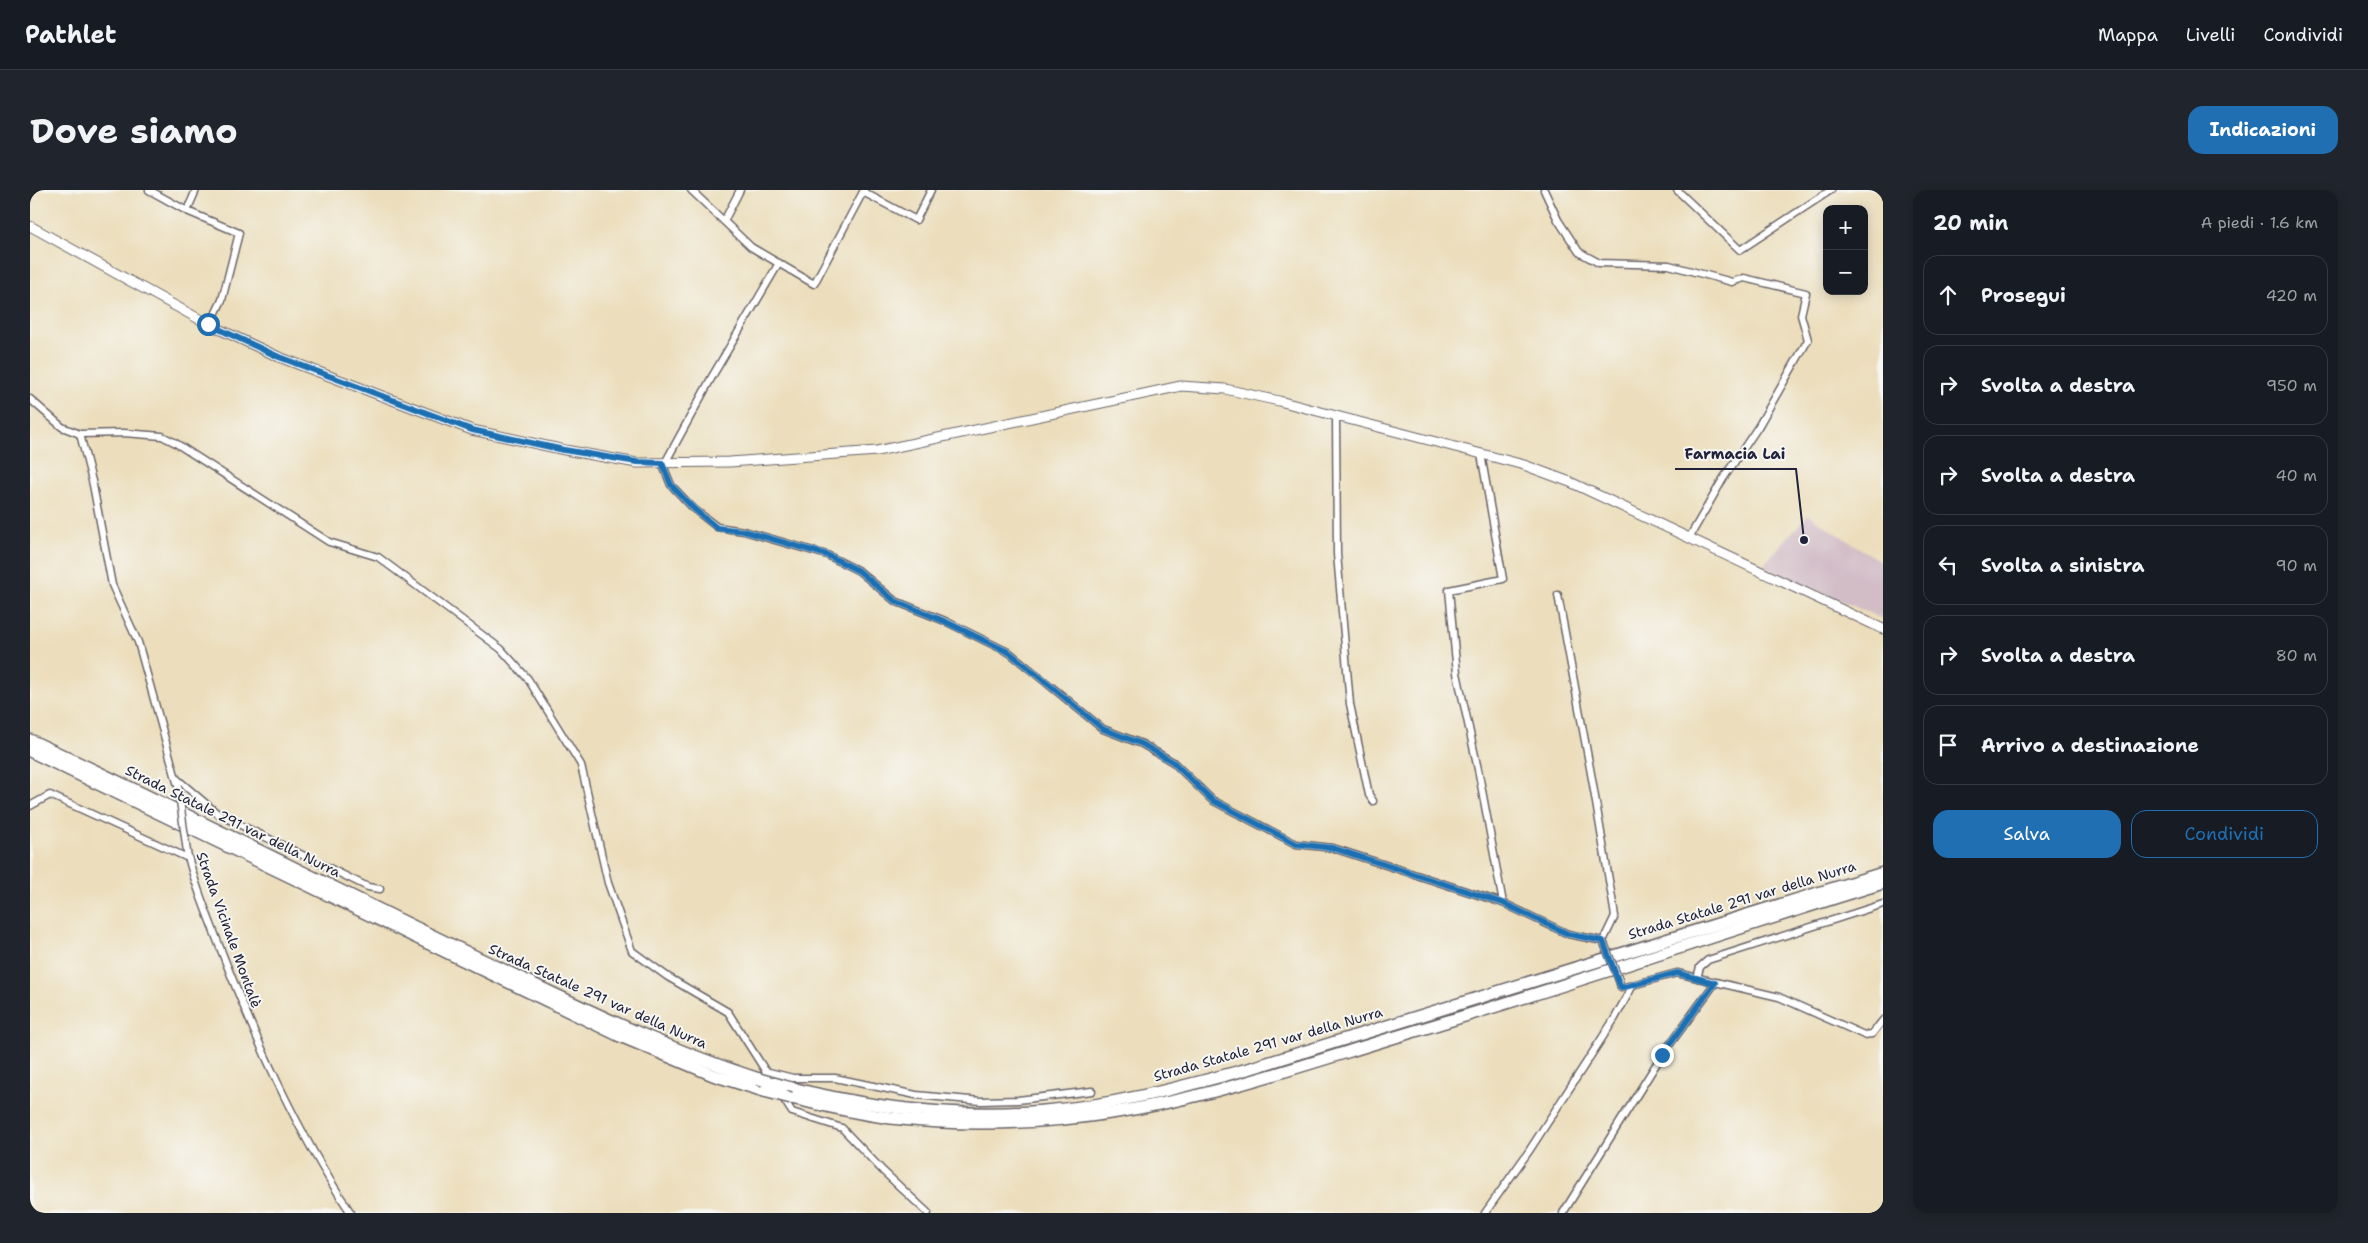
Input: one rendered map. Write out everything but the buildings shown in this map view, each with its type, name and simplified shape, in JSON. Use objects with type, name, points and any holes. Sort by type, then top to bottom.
[{"type":"highway","name":"Strada Statale 291 var della Nurra","points":[[30,740],[147,794],[350,896],[600,1016],[717,1065],[762,1075],[784,1086],[847,1101],[897,1108],[963,1112],[1044,1111],[1166,1092],[1248,1069],[1883,873]]},
{"type":"highway","name":"Strada Statale 291 var della Nurra","points":[[30,752],[620,1036],[713,1075],[791,1098],[890,1118],[964,1122],[1036,1122],[1149,1107],[1251,1081],[1476,1013],[1738,928],[1883,884]]},
{"type":"street","points":[[149,190],[187,211],[239,233],[222,300],[210,325]]},
{"type":"street","points":[[187,211],[196,190]]},
{"type":"street","points":[[691,190],[751,247],[814,284],[864,191],[916,220],[931,190]]},
{"type":"street","points":[[724,221],[740,190]]},
{"type":"street","points":[[1544,190],[1558,220],[1579,252],[1599,263],[1668,266],[1732,282],[1744,278],[1806,293],[1800,315],[1808,340],[1758,427],[1723,479],[1689,538]]},
{"type":"street","points":[[1677,190],[1740,250],[1831,190]]},
{"type":"street","points":[[30,226],[210,325],[279,357],[472,430],[564,450],[637,462],[730,462],[877,451],[1181,386],[1225,389],[1524,465],[1570,482],[1883,629]]},
{"type":"street","points":[[779,263],[664,463],[671,485],[694,509],[717,528],[744,531],[827,555],[859,571],[895,601],[944,621],[1010,653],[1103,729],[1142,744],[1173,762],[1212,800],[1296,844],[1333,848],[1503,903],[1568,934],[1603,941]]},
{"type":"street","points":[[30,399],[62,427],[80,434],[162,436],[174,442],[329,542],[378,557],[502,649],[528,680],[581,766],[608,883],[632,951],[668,978],[728,1012],[762,1075],[792,1112],[842,1128],[883,1171],[928,1213]]},
{"type":"street","points":[[1336,416],[1337,554],[1350,704],[1369,795],[1373,801]]},
{"type":"street","name":"Strada Vicinale Montalè","points":[[80,434],[93,485],[112,585],[138,642],[177,782],[188,855],[242,1005],[321,1168],[351,1213]]},
{"type":"street","points":[[1482,454],[1503,579],[1449,590],[1457,673],[1479,774],[1503,903]]},
{"type":"street","points":[[1558,595],[1615,916],[1603,941],[1621,988],[1677,973],[1779,997],[1864,1035],[1872,1034],[1883,1020]]},
{"type":"street","points":[[177,782],[218,814],[368,887],[380,889]]},
{"type":"street","points":[[30,806],[50,795],[188,855]]},
{"type":"street","points":[[1697,978],[1700,967],[1708,960],[1883,904]]},
{"type":"street","points":[[1564,1213],[1662,1055],[1715,983]]},
{"type":"street","points":[[1485,1213],[1615,1018],[1633,985]]},
{"type":"street","points":[[762,1075],[793,1078],[835,1078],[916,1095],[981,1101],[1018,1100],[1092,1091]]},
{"type":"shaded area","points":[[1808,515],[1883,563],[1883,619],[1762,566]]},
{"type":"place","name":"Farmacia Lai","points":[[1804,540]]},
{"type":"route","points":[[208,324],[279,357],[472,430],[564,450],[637,462],[662,463],[671,485],[694,509],[717,528],[744,531],[827,555],[859,571],[895,601],[944,621],[1010,653],[1103,729],[1142,744],[1173,762],[1212,800],[1296,844],[1333,848],[1503,903],[1568,934],[1603,941],[1621,988],[1677,973],[1715,983],[1662,1055]]}]
